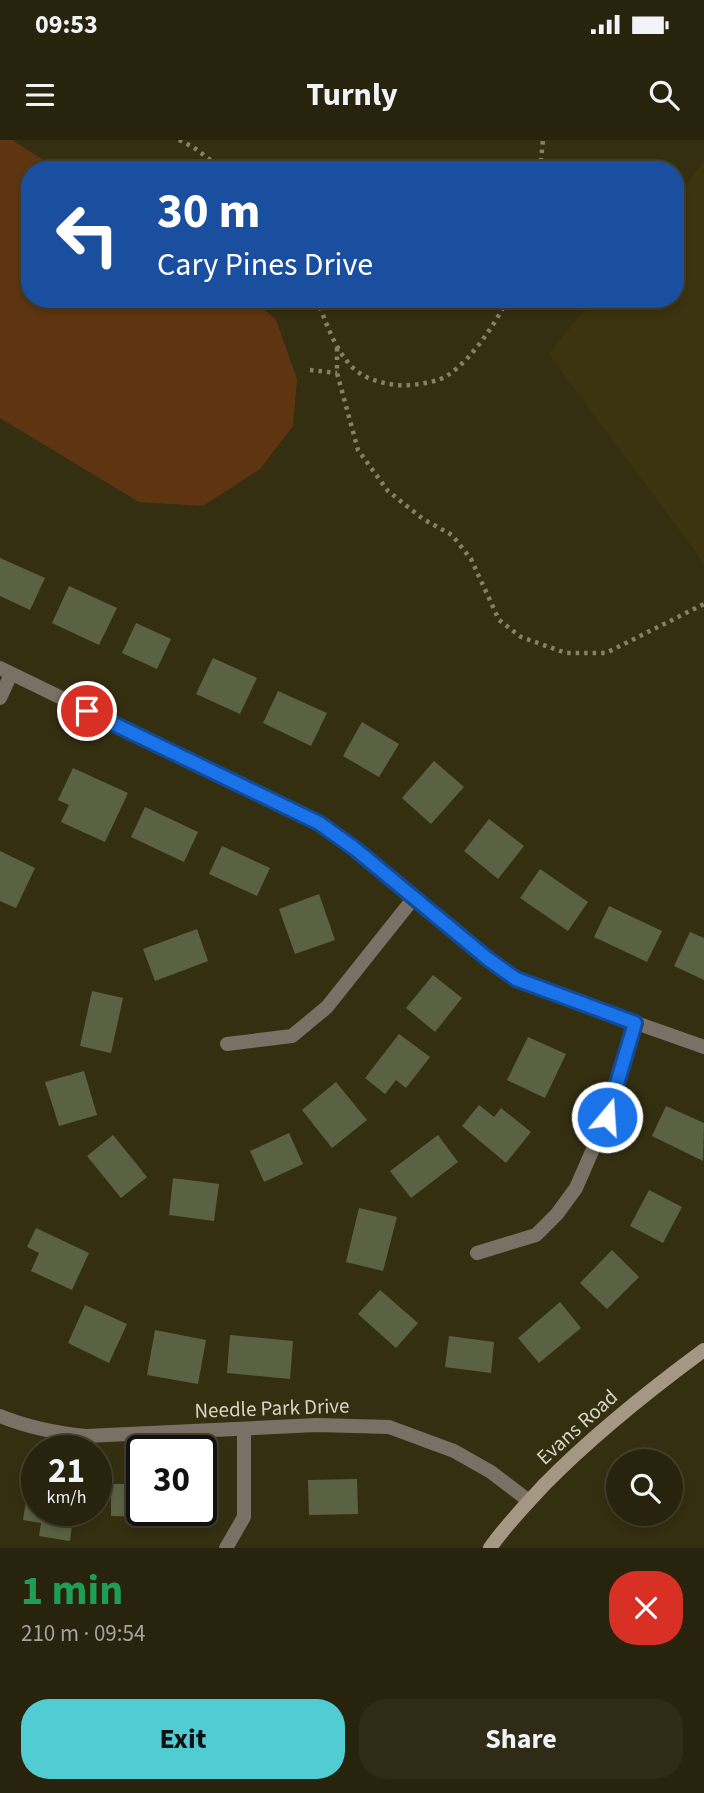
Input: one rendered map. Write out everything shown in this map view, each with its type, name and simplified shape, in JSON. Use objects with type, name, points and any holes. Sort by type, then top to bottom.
[{"type":"main road","name":"Evans Road","points":[[490,1548],[529,1502],[582,1447],[651,1389],[704,1350]]},
{"type":"street","points":[[0,698],[6,671],[319,823],[354,848],[413,899],[516,979],[704,1046]]},
{"type":"street","points":[[227,1044],[292,1036],[327,1007],[413,899]]},
{"type":"street","points":[[477,1253],[536,1235],[557,1214],[576,1188],[607,1117],[635,1023]]},
{"type":"street","name":"Needle Park Drive","points":[[0,1416],[23,1426],[86,1436],[317,1425],[389,1427],[454,1451],[491,1472],[529,1502]]},
{"type":"street","points":[[226,1548],[244,1517],[244,1429]]},
{"type":"path","points":[[179,140],[210,161]]},
{"type":"path","points":[[541,161],[542,140]]},
{"type":"path","points":[[321,308],[337,348],[353,368],[374,382],[406,386],[440,380],[467,359],[488,332],[502,308]]},
{"type":"path","points":[[337,348],[337,373],[358,450],[388,491],[423,519],[452,535],[471,559],[499,620],[521,637],[566,653],[606,653],[704,604]]},
{"type":"path","points":[[310,370],[337,373]]},
{"type":"shaded area","points":[[0,140],[12,140],[45,161],[21,161],[21,308],[262,308],[276,320],[297,379],[293,426],[260,469],[203,506],[139,502],[0,418]]},
{"type":"shaded area","points":[[704,161],[704,563],[549,354],[586,308],[684,308],[684,186]]},
{"type":"building","points":[[0,558],[45,578],[30,610],[0,596]]},
{"type":"building","points":[[69,586],[117,608],[99,645],[52,623]]},
{"type":"building","points":[[136,623],[171,639],[157,669],[122,653]]},
{"type":"building","points":[[213,658],[257,678],[240,714],[196,694]]},
{"type":"building","points":[[278,691],[327,713],[311,746],[263,723]]},
{"type":"building","points":[[362,722],[399,744],[379,777],[343,756]]},
{"type":"building","points":[[434,761],[464,787],[431,824],[402,798]]},
{"type":"building","points":[[73,768],[128,793],[105,842],[61,822],[69,805],[58,800]]},
{"type":"building","points":[[145,807],[198,832],[184,862],[131,837]]},
{"type":"building","points":[[489,819],[524,846],[498,879],[464,851]]},
{"type":"building","points":[[222,846],[270,868],[257,896],[209,874]]},
{"type":"building","points":[[0,851],[35,868],[16,908],[0,901]]},
{"type":"building","points":[[540,869],[588,902],[568,931],[520,898]]},
{"type":"building","points":[[319,894],[335,940],[295,954],[279,909]]},
{"type":"building","points":[[609,906],[662,931],[647,962],[594,937]]},
{"type":"building","points":[[197,929],[208,961],[155,981],[143,949]]},
{"type":"building","points":[[690,932],[704,938],[704,980],[674,966]]},
{"type":"building","points":[[433,975],[462,998],[435,1032],[406,1008]]},
{"type":"building","points":[[92,991],[123,998],[111,1053],[80,1046]]},
{"type":"building","points":[[399,1034],[430,1057],[406,1088],[396,1080],[385,1094],[365,1078]]},
{"type":"building","points":[[528,1037],[566,1054],[545,1098],[507,1080]]},
{"type":"building","points":[[84,1071],[97,1115],[59,1126],[45,1082]]},
{"type":"building","points":[[336,1082],[367,1120],[332,1148],[302,1110]]},
{"type":"building","points":[[479,1105],[494,1117],[501,1108],[531,1132],[506,1163],[462,1126]]},
{"type":"building","points":[[666,1106],[704,1123],[703,1161],[652,1136]]},
{"type":"building","points":[[289,1133],[303,1164],[264,1182],[250,1151]]},
{"type":"building","points":[[113,1135],[147,1177],[121,1198],[87,1156]]},
{"type":"building","points":[[438,1135],[458,1162],[411,1198],[390,1171]]},
{"type":"building","points":[[173,1178],[219,1184],[214,1221],[169,1215]]},
{"type":"building","points":[[649,1190],[682,1207],[663,1243],[630,1226]]},
{"type":"building","points":[[359,1208],[397,1217],[383,1271],[346,1262]]},
{"type":"building","points":[[36,1228],[89,1253],[72,1290],[31,1271],[39,1253],[27,1247]]},
{"type":"building","points":[[612,1250],[639,1277],[607,1309],[580,1283]]},
{"type":"building","points":[[380,1290],[418,1323],[396,1348],[358,1314]]},
{"type":"building","points":[[560,1302],[581,1328],[539,1363],[518,1338]]},
{"type":"building","points":[[85,1305],[127,1324],[109,1363],[68,1343]]},
{"type":"building","points":[[155,1330],[206,1340],[198,1384],[147,1375]]},
{"type":"building","points":[[230,1335],[293,1341],[290,1379],[227,1373]]},
{"type":"building","points":[[449,1336],[494,1342],[491,1373],[445,1367]]},
{"type":"building","points":[[357,1479],[358,1514],[309,1515],[308,1480]]},
{"type":"building","points":[[112,1484],[126,1484],[126,1516],[112,1516]]},
{"type":"building","points":[[41,1526],[72,1526],[70,1541],[39,1536]]},
{"type":"route","points":[[87,711],[319,823],[354,848],[413,899],[516,979],[635,1023],[607,1117]]}]
